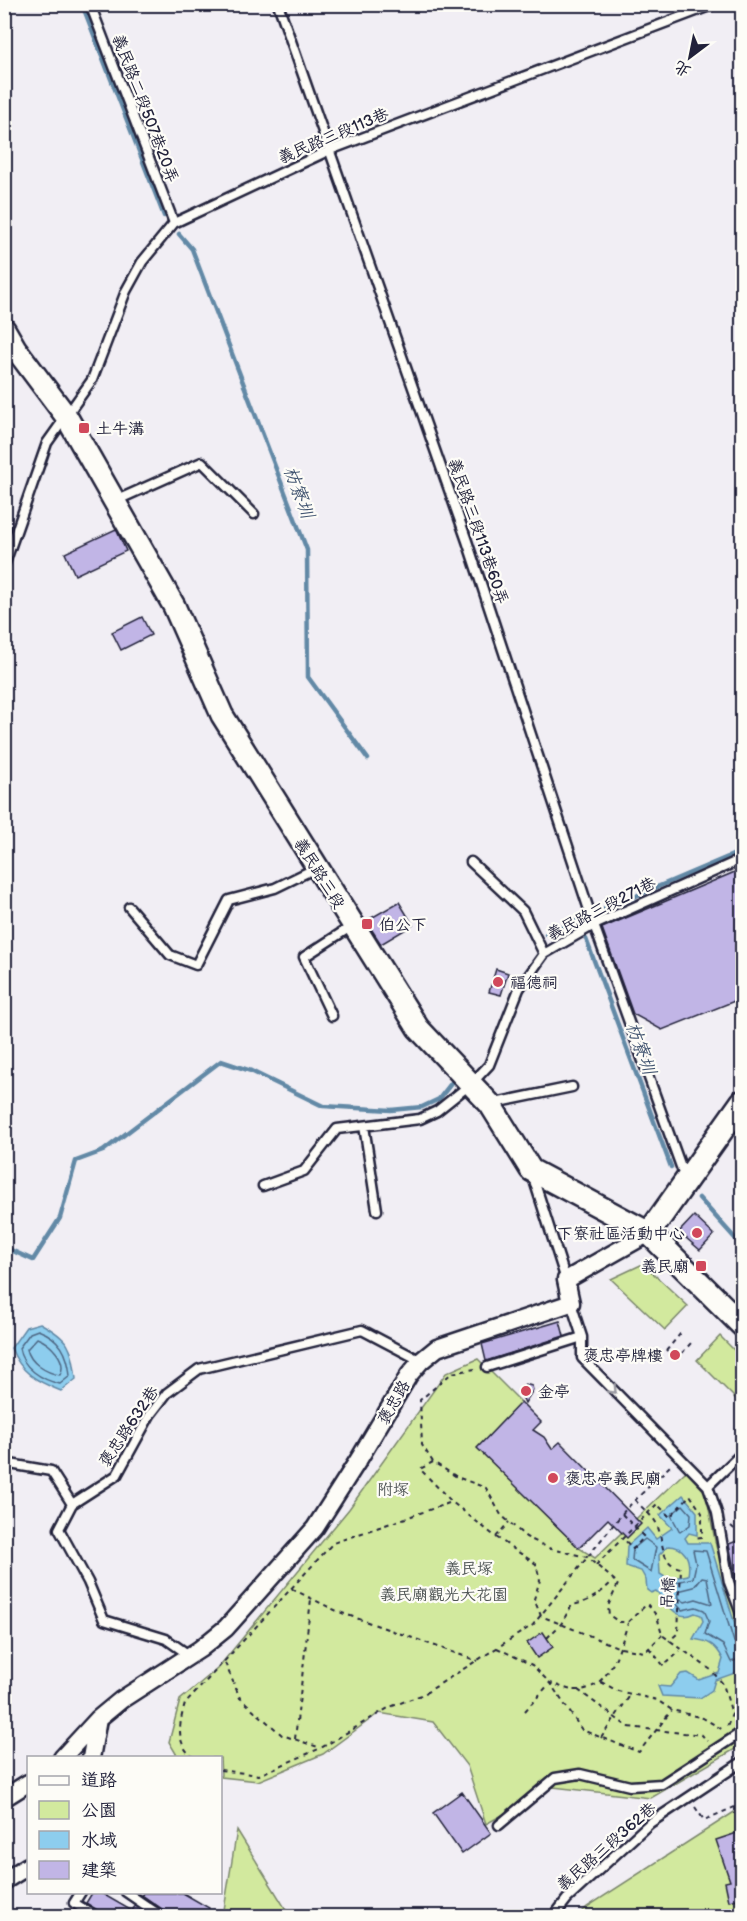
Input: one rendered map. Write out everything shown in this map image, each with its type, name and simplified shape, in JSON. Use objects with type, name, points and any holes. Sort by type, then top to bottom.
[{"type":"main road","points":[[742,1102],[650,1233],[742,1325]]},
{"type":"street","name":"義民路三段","points":[[4,329],[10,351],[66,416],[174,606],[222,716],[352,926],[418,1028],[490,1104],[531,1170]]},
{"type":"street","points":[[531,1170],[650,1233]]},
{"type":"street","points":[[571,1303],[566,1280],[650,1233]]},
{"type":"street","name":"褒忠路","points":[[64,1756],[98,1719],[121,1700],[226,1628],[315,1528],[359,1460],[409,1375],[421,1361],[437,1348],[571,1303]]},
{"type":"street","points":[[91,1756],[98,1719]]},
{"type":"street","points":[[4,1798],[27,1784]]},
{"type":"street","points":[[4,1881],[27,1867]]},
{"type":"lane","name":"義民路二段507巷20弄","points":[[90,4],[174,223]]},
{"type":"lane","name":"義民路三段113巷60弄","points":[[278,4],[467,541],[594,925],[630,1019],[686,1181]]},
{"type":"lane","name":"義民路三段113巷","points":[[4,567],[47,443],[92,380],[126,291],[142,262],[174,223],[330,150],[715,4]]},
{"type":"lane","points":[[114,501],[202,462],[254,514]]},
{"type":"lane","name":"義民路三段271巷","points":[[263,1186],[304,1171],[337,1130],[428,1116],[472,1083],[489,1065],[519,989],[544,954],[594,925],[742,859]]},
{"type":"lane","points":[[471,862],[523,911],[544,954]]},
{"type":"lane","points":[[129,907],[170,955],[196,965],[229,900],[275,888],[316,867]]},
{"type":"lane","points":[[332,1017],[304,957],[352,926]]},
{"type":"lane","points":[[490,1104],[572,1087]]},
{"type":"lane","points":[[364,1126],[377,1210]]},
{"type":"lane","points":[[531,1170],[566,1280]]},
{"type":"lane","points":[[571,1303],[582,1337],[582,1358],[708,1486],[717,1513],[729,1582],[742,1616]]},
{"type":"lane","name":"褒忠路632巷","points":[[72,1504],[117,1475],[150,1415],[167,1393],[199,1369],[362,1330],[421,1361]]},
{"type":"lane","points":[[487,1367],[582,1337]]},
{"type":"lane","points":[[708,1486],[742,1453]]},
{"type":"lane","points":[[4,1463],[51,1472],[72,1504],[59,1529],[88,1582],[104,1620],[165,1639],[189,1655]]},
{"type":"lane","points":[[499,1825],[555,1778],[580,1774],[630,1786],[662,1784],[742,1732]]},
{"type":"lane","name":"義民路三段362巷","points":[[554,1917],[567,1899],[650,1823],[742,1762]]},
{"type":"lane","points":[[80,1894],[74,1903],[95,1917]]},
{"type":"lane","points":[[127,1894],[161,1917]]},
{"type":"path","points":[[666,1350],[681,1334]]},
{"type":"path","points":[[676,1360],[691,1343]]},
{"type":"path","points":[[487,1367],[452,1373],[420,1400],[423,1445],[433,1462],[457,1477],[486,1488],[501,1515],[526,1537],[551,1549],[587,1557],[597,1565],[618,1584],[608,1606],[609,1616],[619,1622],[628,1622]]},
{"type":"path","points":[[222,1770],[259,1775],[321,1748],[390,1707],[424,1694],[533,1625],[622,1514],[680,1457]]},
{"type":"path","points":[[433,1462],[420,1468],[452,1502],[536,1564],[540,1580],[534,1599],[541,1616],[620,1648],[645,1652],[662,1635]]},
{"type":"path","points":[[597,1565],[657,1504],[670,1517],[690,1495],[702,1513],[702,1537],[694,1538]]},
{"type":"path","points":[[635,1500],[648,1514]]},
{"type":"path","points":[[191,1756],[185,1751],[178,1728],[185,1704],[333,1543],[452,1502]]},
{"type":"path","points":[[622,1514],[644,1537],[633,1549],[623,1538]]},
{"type":"path","name":"吊橋","points":[[648,1514],[656,1523],[667,1562],[672,1567],[681,1568],[678,1634],[669,1641]]},
{"type":"path","points":[[496,1536],[509,1522]]},
{"type":"path","points":[[547,1638],[561,1624],[572,1605],[586,1603],[614,1580]]},
{"type":"path","points":[[292,1589],[339,1612],[478,1661]]},
{"type":"path","points":[[295,1739],[311,1598]]},
{"type":"path","points":[[578,1690],[600,1682],[620,1648],[628,1622],[647,1604],[657,1616],[662,1635],[711,1670],[723,1684],[732,1714],[725,1731],[717,1738]]},
{"type":"path","points":[[497,1648],[532,1665],[550,1683],[582,1730],[639,1752],[672,1710]]},
{"type":"path","points":[[649,1648],[664,1666],[681,1650]]},
{"type":"path","points":[[224,1662],[240,1698],[282,1735],[321,1748]]},
{"type":"path","points":[[600,1682],[631,1694],[657,1700],[672,1710],[703,1718],[725,1731]]},
{"type":"path","points":[[550,1683],[578,1690],[628,1726],[702,1735],[709,1745]]},
{"type":"path","points":[[525,1711],[550,1683]]},
{"type":"path","points":[[601,1738],[631,1694]]},
{"type":"path","points":[[689,1798],[704,1820],[742,1804]]},
{"type":"green space","points":[[643,1264],[688,1306],[665,1330],[611,1279]]},
{"type":"green space","points":[[720,1336],[742,1358],[742,1405],[697,1360]]},
{"type":"green space","name":"義民廟觀光大花園","points":[[478,1359],[521,1402],[516,1485],[579,1548],[595,1558],[686,1471],[706,1493],[716,1546],[742,1632],[742,1745],[651,1798],[553,1787],[486,1824],[467,1766],[433,1722],[379,1713],[323,1754],[258,1781],[222,1777],[222,1756],[177,1756],[169,1742],[180,1700],[217,1669],[349,1509],[446,1373]]},
{"type":"green space","points":[[742,1807],[742,1916],[578,1916],[587,1907]]},
{"type":"green space","points":[[237,1830],[290,1916],[223,1916]]},
{"type":"water","points":[[40,1323],[63,1339],[73,1359],[76,1379],[61,1391],[30,1375],[15,1357],[11,1348],[26,1327]]},
{"type":"water","points":[[683,1495],[697,1512],[697,1535],[689,1533],[685,1538],[688,1543],[710,1543],[740,1641],[742,1660],[735,1673],[715,1680],[712,1690],[700,1698],[662,1696],[658,1686],[670,1687],[681,1674],[688,1673],[699,1680],[719,1673],[723,1659],[718,1650],[708,1643],[693,1639],[703,1621],[701,1615],[677,1614],[656,1591],[651,1593],[647,1590],[646,1580],[641,1571],[626,1566],[627,1546],[647,1528],[656,1539],[672,1528],[660,1515]],"holes":[[[668,1546],[683,1551],[689,1564],[688,1575],[668,1579],[660,1574],[659,1555]]]},
{"type":"building","points":[[116,529],[126,551],[75,575],[65,553]]},
{"type":"building","points":[[142,617],[151,635],[121,650],[112,632]]},
{"type":"building","points":[[742,869],[742,998],[662,1030],[633,1014],[602,928]]},
{"type":"building","points":[[399,902],[413,925],[381,944],[366,921]]},
{"type":"building","name":"福德祠","points":[[496,969],[508,973],[501,995],[489,992]]},
{"type":"building","name":"下寮社區活動中心","points":[[694,1216],[714,1235],[700,1250],[679,1232]]},
{"type":"building","points":[[560,1321],[564,1336],[486,1361],[482,1344]]},
{"type":"building","name":"金亭","points":[[525,1384],[532,1386],[533,1390],[525,1403],[519,1390]]},
{"type":"building","points":[[521,1402],[541,1422],[533,1430],[544,1437],[552,1449],[560,1442],[641,1524],[627,1538],[608,1519],[579,1548],[477,1448]]},
{"type":"building","points":[[742,1539],[742,1583],[737,1584],[729,1544]]},
{"type":"building","points":[[543,1632],[553,1647],[537,1658],[527,1643]]},
{"type":"building","points":[[462,1792],[491,1833],[462,1854],[433,1813]]},
{"type":"building","points":[[737,1833],[742,1848],[742,1898],[729,1901],[725,1882],[730,1881],[716,1840]]},
{"type":"building","points":[[91,1894],[103,1894],[132,1911],[135,1906],[150,1917],[101,1917],[99,1911],[86,1903]]},
{"type":"building","points":[[185,1894],[209,1908],[205,1917],[167,1917],[165,1911],[142,1895]]},
{"type":"waterway","name":"枋寮圳","points":[[82,4],[164,216]]},
{"type":"waterway","name":"枋寮圳","points":[[179,234],[192,249],[307,550],[308,677],[368,759]]},
{"type":"waterway","points":[[603,910],[742,851]]},
{"type":"waterway","name":"枋寮圳","points":[[546,934],[579,920]]},
{"type":"waterway","name":"枋寮圳","points":[[586,939],[671,1167]]},
{"type":"waterway","points":[[4,1247],[33,1260],[60,1218],[76,1161],[103,1151],[221,1061],[251,1071],[323,1106],[391,1110],[422,1107],[439,1099],[453,1081]]},
{"type":"waterway","name":"枋寮圳","points":[[699,1198],[742,1246]]},
{"type":"place","name":"土牛溝","points":[[84,428]]},
{"type":"place","name":"伯公下","points":[[367,924]]},
{"type":"place","name":"福德祠","points":[[498,982]]},
{"type":"place","name":"下寮社區活動中心","points":[[697,1233]]},
{"type":"place","name":"義民廟","points":[[701,1266]]},
{"type":"place","name":"褒忠亭牌樓","points":[[675,1355]]},
{"type":"place","name":"金亭","points":[[526,1391]]},
{"type":"place","name":"褒忠亭義民廟","points":[[553,1478]]},
{"type":"park label","name":"附塚","points":[[393,1489]]},
{"type":"park label","name":"義民塚","points":[[469,1568]]}]
